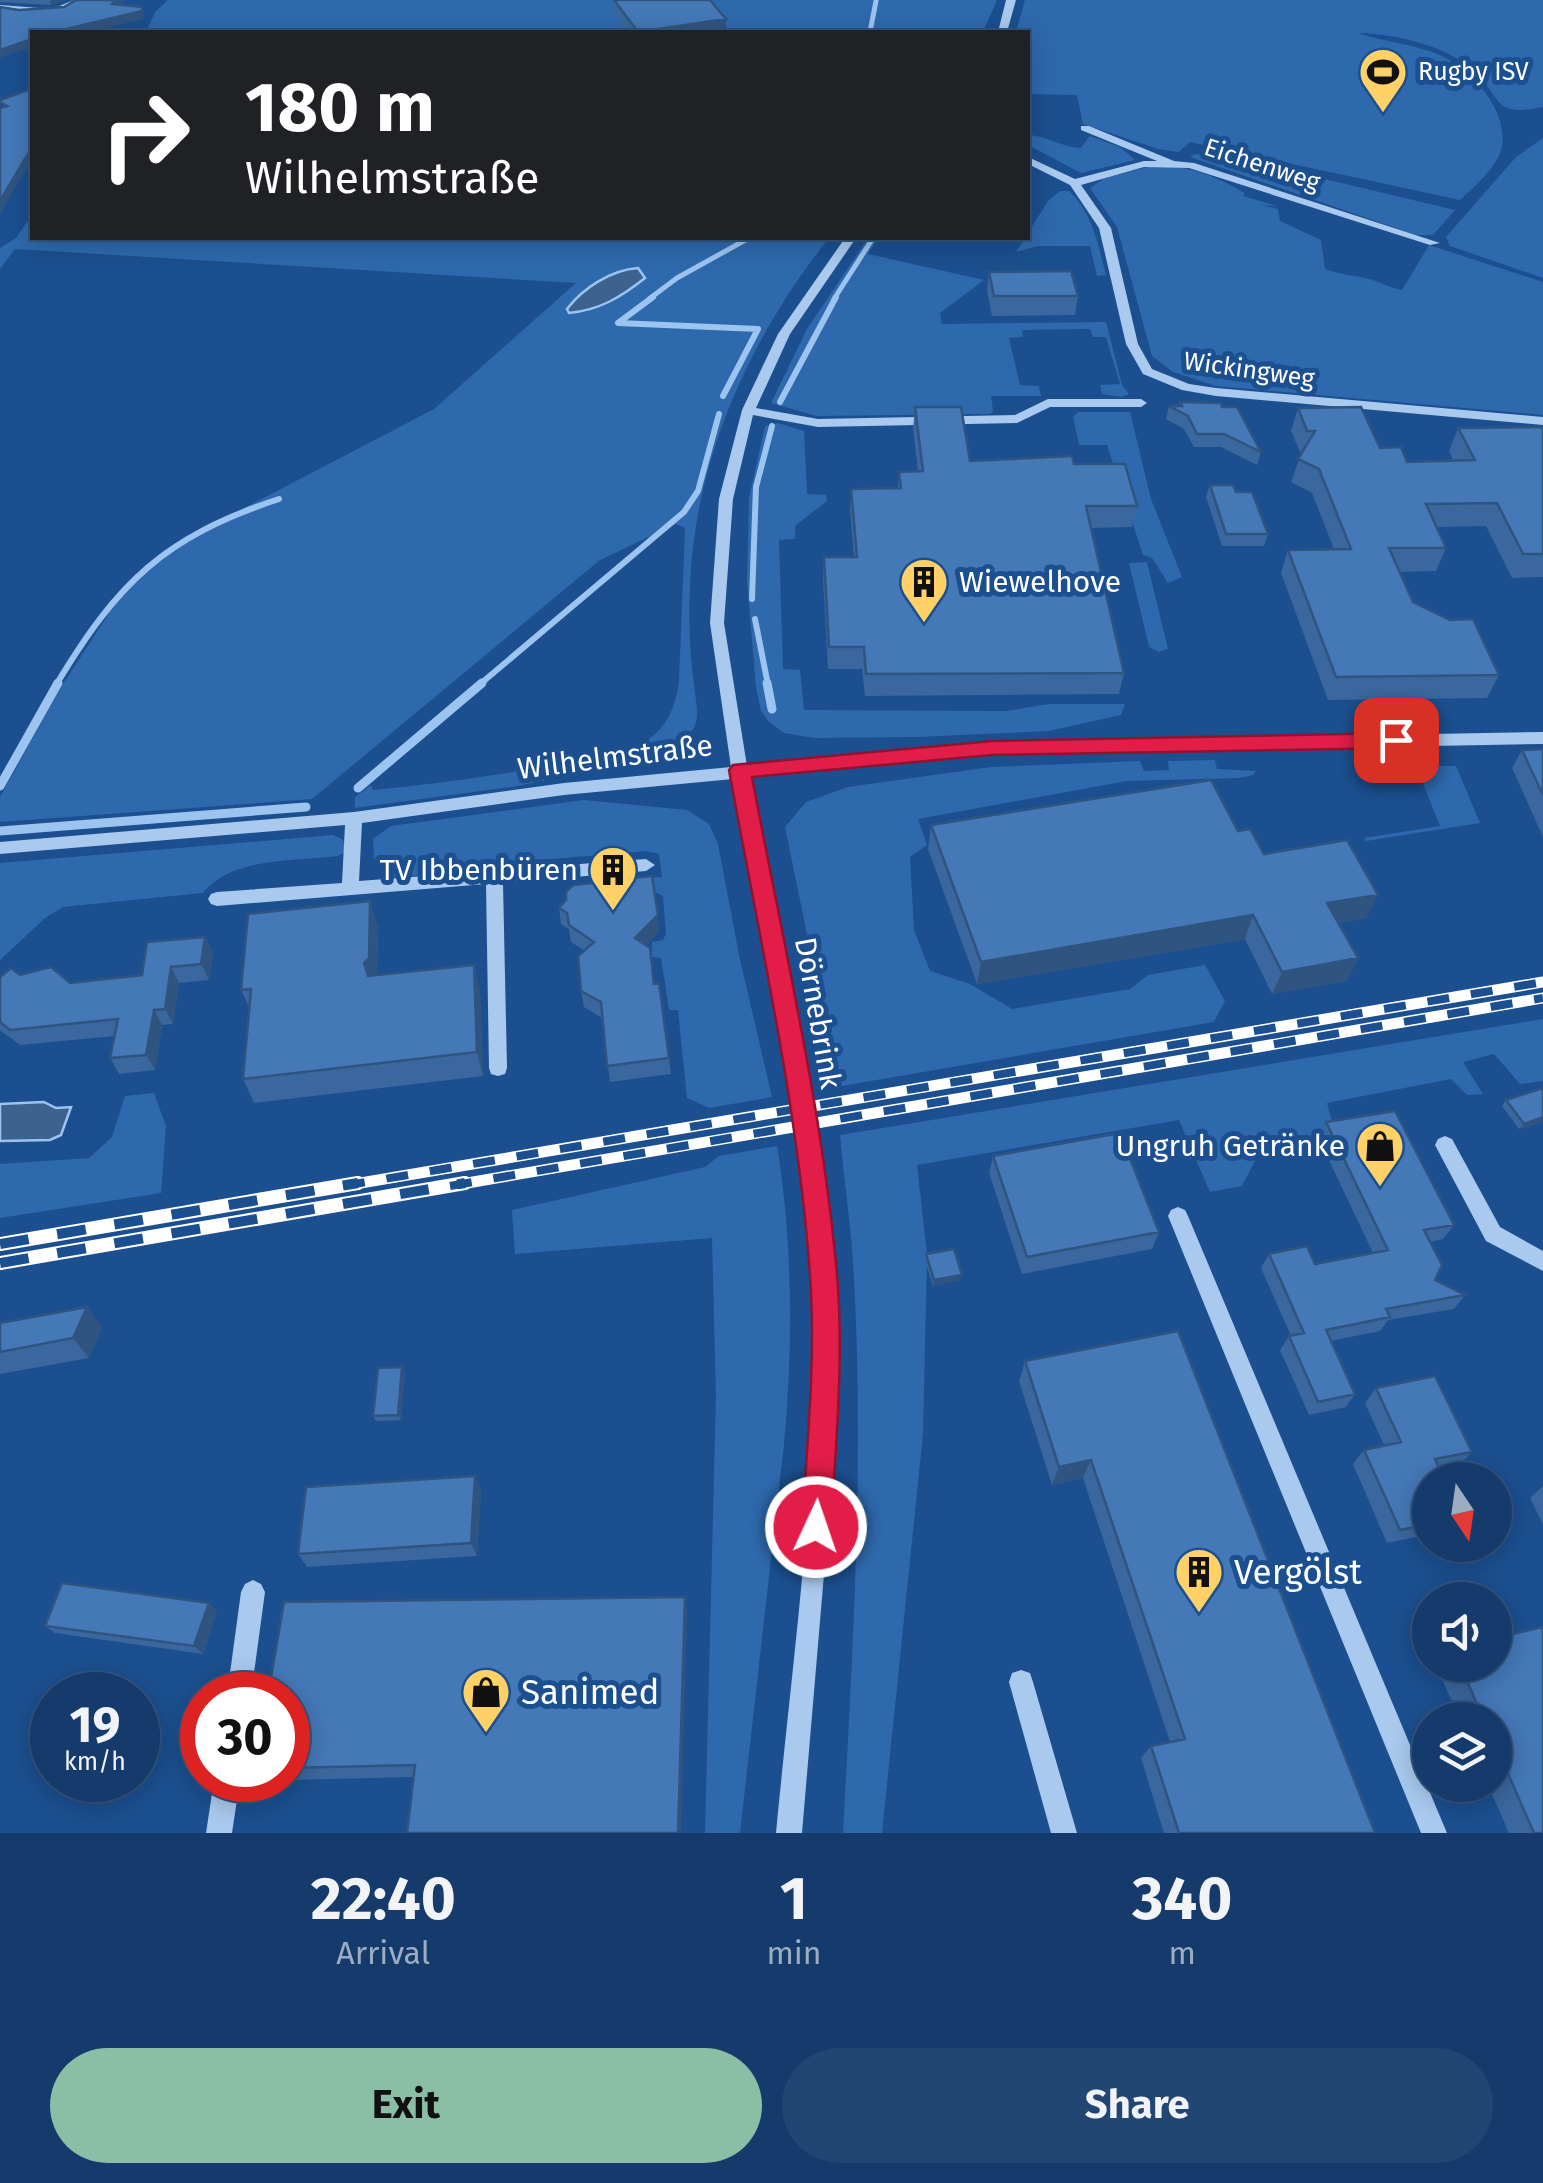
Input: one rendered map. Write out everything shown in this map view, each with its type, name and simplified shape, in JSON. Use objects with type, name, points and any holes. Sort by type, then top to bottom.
[{"type":"street","points":[[0,8],[43,14],[73,6],[80,0]]},
{"type":"street","points":[[1003,30],[1011,0]]},
{"type":"street","points":[[1085,128],[1170,162]]},
{"type":"street","name":"Wickingweg","points":[[1030,161],[1074,183],[1105,228],[1132,344],[1147,371],[1186,387],[1216,392],[1543,421]]},
{"type":"street","name":"Eichenweg","points":[[1074,183],[1144,164],[1170,162],[1207,170],[1434,244]]},
{"type":"street","name":"Dörnebrink","points":[[789,1833],[816,1527],[824,1396],[824,1279],[791,1044],[740,770],[718,623],[726,498],[748,410],[784,334],[849,240]]},
{"type":"street","points":[[748,410],[834,423],[1017,419],[1048,403],[1141,403]]},
{"type":"street","name":"Wilhelmstraße","points":[[0,848],[354,818],[564,789],[992,748],[1543,738]]},
{"type":"street","points":[[350,888],[354,818]]},
{"type":"street","points":[[216,898],[646,865]]},
{"type":"street","points":[[494,877],[487,978],[498,1068]]},
{"type":"street","points":[[1444,1145],[1494,1234],[1543,1262]]},
{"type":"street","points":[[1178,1216],[1434,1833]]},
{"type":"street","points":[[242,1672],[252,1592]]},
{"type":"street","points":[[1021,1682],[1064,1833]]},
{"type":"street","points":[[219,1833],[224,1802]]},
{"type":"shaded area","points":[[168,0],[997,0],[984,30],[147,30],[155,12]]},
{"type":"shaded area","points":[[1025,0],[1543,0],[1543,107],[1518,110],[1503,106],[1478,74],[1438,49],[1405,39],[1358,33],[1420,48],[1452,61],[1493,104],[1502,132],[1500,154],[1485,176],[1460,200],[1190,142],[1179,152],[1158,149],[1083,124],[1077,95],[1030,94],[1030,30],[1017,30]]},
{"type":"shaded area","points":[[1030,135],[1081,148],[1090,136],[1120,147],[1135,160],[1081,173],[1030,146]]},
{"type":"shaded area","points":[[1543,138],[1543,278],[1450,246],[1446,237],[1516,157]]},
{"type":"shaded area","points":[[1196,154],[1265,165],[1280,173],[1283,169],[1455,210],[1433,235],[1416,235],[1190,157]]},
{"type":"shaded area","points":[[1152,166],[1200,172],[1245,193],[1243,196],[1277,206],[1262,205],[1278,209],[1280,221],[1321,240],[1325,269],[1331,271],[1402,290],[1429,245],[1543,282],[1543,415],[1216,386],[1173,372],[1152,356],[1117,227],[1090,188],[1105,178]]},
{"type":"shaded area","points":[[1060,191],[1069,191],[1077,200],[1094,230],[1106,275],[1097,276],[1090,246],[1037,246],[1016,252],[1024,240],[1030,240],[1030,230],[1048,201]]},
{"type":"shaded area","points":[[30,218],[30,240],[828,240],[754,352],[718,437],[705,480],[691,570],[691,661],[697,716],[690,733],[658,756],[518,786],[355,808],[355,797],[371,785],[373,790],[529,769],[623,750],[654,735],[670,714],[679,681],[685,528],[676,524],[600,560],[312,799],[0,822],[0,797],[63,684],[130,581],[164,550],[434,409],[576,283],[15,249],[0,269],[0,248],[16,238]]},
{"type":"shaded area","points":[[867,240],[877,240],[868,254],[984,280],[940,313],[942,324],[1106,322],[1122,385],[1129,394],[1102,394],[1100,385],[1120,384],[1106,337],[1093,337],[1090,329],[1022,330],[1023,337],[1009,338],[1020,385],[1039,386],[1041,396],[991,396],[990,414],[817,416],[771,403],[807,329]]},
{"type":"shaded area","points":[[638,268],[645,278],[627,291],[600,306],[569,313],[567,309],[574,301],[598,281]]},
{"type":"shaded area","points":[[1078,412],[1130,412],[1151,499],[1182,577],[1168,583],[1152,558],[1143,555],[1107,445],[1079,445],[1073,417]]},
{"type":"shaded area","points":[[778,423],[804,431],[807,494],[826,495],[827,501],[795,526],[795,539],[779,540],[783,669],[800,670],[804,710],[1006,711],[1049,704],[1125,704],[1121,715],[1049,731],[917,737],[813,738],[784,733],[769,722],[761,711],[756,687],[747,581],[749,498],[765,426]]},
{"type":"shaded area","points":[[1147,562],[1168,649],[1159,652],[1149,647],[1129,563]]},
{"type":"shaded area","points":[[1215,760],[1217,769],[1256,771],[1238,778],[1127,781],[918,819],[927,845],[910,857],[914,930],[930,971],[970,984],[1012,1009],[1130,989],[1148,975],[1205,965],[1225,1001],[1214,1022],[830,1088],[808,939],[785,827],[806,802],[848,787],[991,767],[1140,761],[1144,771],[1169,770],[1168,761]]},
{"type":"shaded area","points":[[1416,766],[1456,766],[1480,823],[1366,841],[1364,838],[1440,826]]},
{"type":"shaded area","points":[[584,800],[687,810],[709,824],[718,844],[772,1097],[709,1108],[687,1098],[678,1010],[669,1010],[661,958],[652,957],[652,942],[663,940],[666,934],[663,896],[649,889],[647,878],[662,877],[659,854],[646,851],[505,863],[502,871],[388,877],[374,859],[373,839],[391,826]]},
{"type":"shaded area","points":[[333,835],[342,839],[348,850],[338,856],[247,867],[215,881],[203,893],[63,907],[45,918],[0,960],[0,863]]},
{"type":"shaded area","points":[[1543,1019],[1543,1081],[1520,1084],[1494,1054],[1463,1062],[1483,1094],[1467,1095],[1451,1079],[1327,1103],[1334,1129],[1306,1141],[1260,1151],[1242,1186],[1210,1192],[1179,1120],[917,1165],[927,1254],[923,1434],[882,1833],[843,1833],[856,1556],[858,1417],[853,1261],[840,1135]]},
{"type":"shaded area","points":[[154,1093],[166,1126],[161,1193],[0,1218],[0,1164],[89,1158],[112,1137],[125,1096]]},
{"type":"shaded area","points":[[44,1102],[56,1108],[71,1107],[61,1135],[50,1140],[0,1141],[0,1104]]},
{"type":"shaded area","points":[[777,1146],[790,1295],[784,1444],[740,1833],[705,1833],[716,1397],[712,1238],[515,1254],[512,1210],[705,1167],[719,1156]]},
{"type":"building","points":[[76,0],[116,0],[112,4],[142,7],[142,11],[62,30],[30,30],[30,40],[0,50],[0,7],[64,7]]},
{"type":"building","points":[[614,0],[710,0],[726,19],[652,30],[636,30]]},
{"type":"building","points":[[30,89],[30,150],[0,201],[0,108],[7,106],[0,100]]},
{"type":"building","points":[[1071,271],[1078,296],[994,296],[989,272]]},
{"type":"building","points":[[1180,402],[1237,407],[1261,452],[1224,434],[1197,434],[1188,416],[1169,406],[1182,406]]},
{"type":"building","points":[[915,407],[961,407],[970,461],[1072,456],[1074,464],[1125,464],[1137,506],[1086,506],[1124,673],[866,674],[864,647],[829,647],[824,557],[857,557],[851,489],[901,488],[899,472],[923,471]]},
{"type":"building","points":[[1361,407],[1380,448],[1401,447],[1407,462],[1475,460],[1458,428],[1543,427],[1543,554],[1523,554],[1497,503],[1426,504],[1446,548],[1389,548],[1413,602],[1450,620],[1473,619],[1499,675],[1336,677],[1288,550],[1351,549],[1319,469],[1298,459],[1315,431],[1307,431],[1298,408]]},
{"type":"building","points":[[1210,485],[1233,485],[1236,492],[1252,492],[1268,534],[1226,534]]},
{"type":"building","points":[[1543,749],[1543,795],[1522,750]]},
{"type":"building","points":[[1211,780],[1238,831],[1250,829],[1264,854],[1347,840],[1378,895],[1327,903],[1358,958],[1282,972],[1253,915],[981,962],[931,825]]},
{"type":"building","points":[[624,872],[633,878],[652,876],[658,915],[635,938],[650,948],[669,1058],[607,1066],[601,1002],[581,991],[578,956],[594,942],[569,925],[567,913],[559,908],[573,885],[604,882],[612,874]]},
{"type":"building","points":[[370,901],[369,958],[364,963],[368,976],[474,965],[477,1052],[243,1079],[251,989],[241,990],[248,914]]},
{"type":"building","points":[[205,937],[201,964],[171,967],[165,1009],[154,1010],[146,1055],[110,1058],[118,1019],[10,1030],[0,1022],[0,977],[11,968],[20,975],[51,967],[70,983],[142,975],[147,942]]},
{"type":"building","points":[[1543,1088],[1543,1117],[1524,1124],[1506,1100]]},
{"type":"building","points":[[1395,1111],[1454,1225],[1424,1230],[1442,1265],[1435,1280],[1465,1295],[1386,1309],[1390,1317],[1326,1330],[1355,1394],[1318,1402],[1289,1336],[1304,1333],[1269,1254],[1307,1246],[1315,1264],[1388,1250],[1326,1122]]},
{"type":"building","points":[[1120,1133],[1159,1232],[1027,1257],[993,1156]]},
{"type":"building","points":[[954,1249],[962,1275],[934,1280],[926,1254]]},
{"type":"building","points":[[87,1307],[73,1338],[0,1352],[0,1323]]},
{"type":"building","name":"Vergölst","points":[[1178,1331],[1375,1833],[1179,1833],[1151,1746],[1185,1739],[1091,1460],[1059,1467],[1025,1361]]},
{"type":"building","points":[[402,1367],[398,1415],[373,1416],[378,1368]]},
{"type":"building","points":[[1435,1376],[1472,1452],[1435,1459],[1436,1462],[1412,1462],[1412,1528],[1400,1530],[1364,1450],[1401,1442],[1376,1388]]},
{"type":"building","points":[[475,1476],[471,1543],[298,1554],[306,1487]]},
{"type":"building","points":[[62,1583],[209,1603],[194,1646],[45,1626]]},
{"type":"building","name":"Sanimed","points":[[685,1597],[678,1833],[407,1833],[415,1765],[310,1767],[310,1672],[272,1672],[284,1602]]},
{"type":"building","points":[[1543,1627],[1543,1833],[1534,1833],[1512,1783],[1512,1702],[1476,1702],[1467,1682],[1512,1682],[1512,1634]]},
{"type":"waterway","points":[[870,30],[876,1]]},
{"type":"waterway","points":[[649,299],[677,278],[745,240]]},
{"type":"waterway","points":[[834,299],[872,240]]},
{"type":"waterway","points":[[653,297],[618,323],[758,329],[723,396]]},
{"type":"waterway","points":[[780,402],[836,297]]},
{"type":"waterway","points":[[479,685],[684,512],[698,491],[719,414]]},
{"type":"waterway","points":[[752,599],[756,487],[772,426]]},
{"type":"waterway","points":[[56,685],[101,618],[148,568],[204,530],[279,499]]},
{"type":"waterway","points":[[755,619],[768,685]]},
{"type":"waterway","points":[[0,786],[58,683]]},
{"type":"waterway","points":[[358,788],[482,683]]},
{"type":"waterway","points":[[767,683],[772,709]]},
{"type":"waterway","points":[[0,831],[306,807]]},
{"type":"railway","points":[[343,1186],[1543,982]]},
{"type":"railway","points":[[450,1186],[1543,998]]},
{"type":"railway","points":[[0,1244],[358,1183]]},
{"type":"railway","points":[[0,1263],[465,1183]]},
{"type":"place","name":"Rugby ISV","points":[[1383,114]]},
{"type":"place","name":"Wiewelhove","points":[[924,624]]},
{"type":"place","name":"TV Ibbenbüren","points":[[613,912]]},
{"type":"place","name":"Ungruh Getränke","points":[[1380,1188]]},
{"type":"place","name":"Vergölst","points":[[1199,1614]]},
{"type":"place","name":"Sanimed","points":[[486,1734]]},
{"type":"route","points":[[816,1527],[824,1396],[824,1279],[791,1044],[740,770],[992,748],[1396,740]]}]
